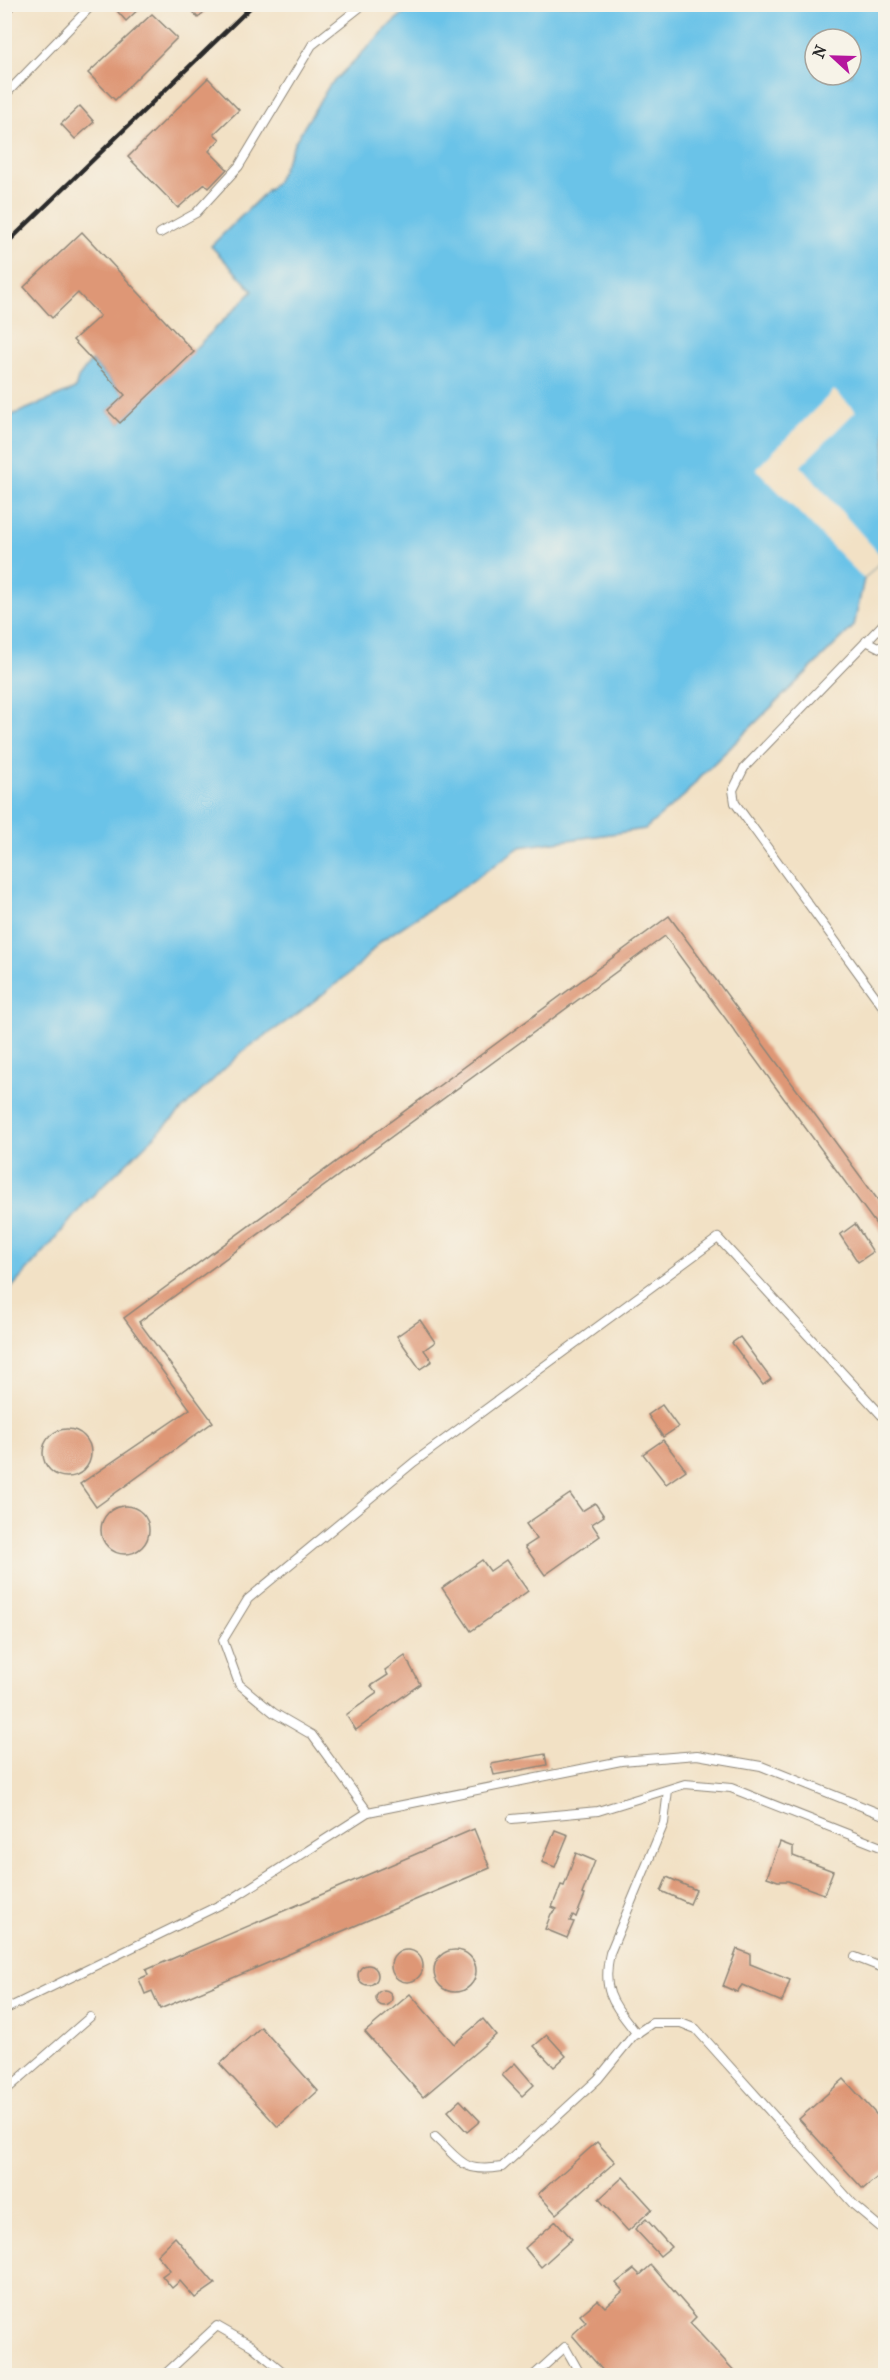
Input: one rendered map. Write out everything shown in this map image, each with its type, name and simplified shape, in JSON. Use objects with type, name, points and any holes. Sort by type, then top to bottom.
[{"type":"lane","points":[[4,96],[93,4]]},
{"type":"lane","points":[[160,233],[196,213],[239,166],[312,45],[364,4]]},
{"type":"lane","points":[[885,621],[744,768],[733,790],[735,803],[885,1011]]},
{"type":"lane","points":[[866,641],[885,651]]},
{"type":"lane","points":[[368,1812],[312,1735],[274,1713],[239,1684],[223,1640],[248,1599],[414,1462],[718,1238],[885,1420]]},
{"type":"lane","points":[[4,2010],[232,1899],[368,1812],[621,1761],[697,1755],[761,1766],[885,1816]]},
{"type":"lane","points":[[512,1819],[598,1811],[685,1784],[731,1788],[885,1849]]},
{"type":"lane","points":[[637,2034],[611,2000],[606,1973],[610,1953],[664,1823],[668,1790]]},
{"type":"lane","points":[[855,1957],[885,1969]]},
{"type":"lane","points":[[4,2092],[90,2017]]},
{"type":"lane","points":[[435,2137],[467,2168],[483,2170],[502,2167],[598,2079],[637,2034],[652,2022],[681,2023],[696,2029],[855,2206],[885,2232]]},
{"type":"lane","points":[[163,2376],[217,2326],[252,2346],[288,2376]]},
{"type":"lane","points":[[533,2376],[565,2347],[579,2376]]},
{"type":"water","points":[[414,5],[885,5],[885,558],[864,579],[854,626],[699,778],[685,795],[645,829],[520,847],[382,940],[354,970],[296,1015],[243,1051],[83,1205],[5,1295],[5,418],[75,389],[78,378],[91,361],[125,395],[108,411],[120,423],[253,291],[211,246],[277,181],[296,140],[329,86],[393,22]]},
{"type":"pier","points":[[834,390],[856,411],[801,466],[883,558],[864,579],[756,469]]},
{"type":"building","points":[[111,4],[144,4],[126,21]]},
{"type":"building","points":[[194,4],[212,4],[198,18],[190,8]]},
{"type":"building","points":[[152,14],[177,38],[115,100],[88,73]]},
{"type":"building","points":[[208,78],[239,110],[214,134],[220,139],[209,151],[227,169],[209,188],[205,184],[178,208],[128,157]]},
{"type":"building","points":[[80,106],[94,122],[75,139],[61,124]]},
{"type":"building","points":[[82,232],[194,352],[120,423],[108,411],[125,395],[73,340],[100,316],[78,293],[52,318],[24,287]]},
{"type":"building","points":[[669,916],[886,1211],[886,1238],[665,936],[139,1322],[213,1422],[96,1507],[80,1484],[190,1409],[124,1318]]},
{"type":"building","points":[[855,1224],[873,1252],[858,1262],[840,1235]]},
{"type":"building","points":[[420,1320],[435,1342],[424,1350],[432,1361],[420,1369],[397,1336]]},
{"type":"building","points":[[740,1337],[771,1379],[763,1385],[732,1343]]},
{"type":"building","points":[[662,1405],[678,1427],[663,1437],[648,1415]]},
{"type":"building","points":[[67,1429],[84,1436],[91,1453],[84,1470],[67,1477],[50,1470],[43,1453],[50,1436]]},
{"type":"building","points":[[663,1440],[686,1470],[666,1484],[643,1454]]},
{"type":"building","points":[[570,1494],[582,1511],[595,1503],[604,1516],[592,1524],[600,1536],[545,1575],[525,1547],[537,1539],[526,1524]]},
{"type":"building","points":[[120,1506],[130,1506],[142,1513],[149,1525],[149,1535],[142,1547],[130,1554],[120,1554],[105,1543],[101,1535],[101,1525],[112,1510]]},
{"type":"building","points":[[482,1560],[490,1571],[506,1560],[528,1591],[471,1631],[442,1588]]},
{"type":"building","points":[[405,1656],[420,1684],[356,1730],[346,1715],[377,1693],[371,1686],[388,1675],[385,1670]]},
{"type":"building","points":[[545,1754],[547,1765],[494,1775],[491,1764]]},
{"type":"building","points":[[474,1829],[490,1868],[160,2009],[152,1991],[145,1994],[139,1979],[148,1975],[146,1970]]},
{"type":"building","points":[[555,1830],[568,1835],[555,1867],[542,1862]]},
{"type":"building","points":[[780,1842],[793,1847],[793,1856],[833,1871],[824,1894],[788,1881],[778,1881],[767,1877]]},
{"type":"building","points":[[576,1853],[595,1861],[576,1917],[573,1915],[570,1921],[574,1922],[567,1938],[545,1929],[551,1914],[557,1909],[552,1907],[561,1885],[564,1886]]},
{"type":"building","points":[[667,1877],[696,1890],[690,1904],[661,1891]]},
{"type":"building","points":[[737,1949],[750,1954],[750,1964],[790,1980],[782,2002],[742,1985],[737,1992],[723,1986]]},
{"type":"building","points":[[407,1950],[419,1954],[423,1966],[419,1978],[407,1982],[395,1978],[391,1966],[395,1954]]},
{"type":"building","points":[[455,1950],[463,1951],[470,1956],[475,1963],[475,1979],[470,1986],[463,1991],[455,1992],[447,1991],[440,1986],[435,1979],[434,1971],[435,1963],[440,1956],[447,1951]]},
{"type":"building","points":[[368,1965],[375,1968],[378,1975],[375,1982],[368,1985],[361,1982],[358,1975],[361,1968]]},
{"type":"building","points":[[384,1990],[392,1998],[384,2006],[376,1998]]},
{"type":"building","points":[[410,1994],[454,2044],[483,2019],[496,2035],[423,2097],[365,2032]]},
{"type":"building","points":[[261,2027],[318,2091],[278,2127],[220,2064]]},
{"type":"building","points":[[547,2035],[566,2056],[554,2067],[534,2046]]},
{"type":"building","points":[[515,2063],[534,2085],[522,2096],[502,2075]]},
{"type":"building","points":[[844,2079],[886,2125],[886,2170],[863,2189],[799,2119]]},
{"type":"building","points":[[460,2100],[480,2121],[467,2132],[448,2111]]},
{"type":"building","points":[[597,2142],[615,2162],[556,2214],[538,2194]]},
{"type":"building","points":[[623,2177],[652,2209],[628,2231],[599,2199]]},
{"type":"building","points":[[646,2219],[671,2247],[660,2256],[635,2229]]},
{"type":"building","points":[[556,2221],[572,2239],[541,2267],[525,2248]]},
{"type":"building","points":[[175,2237],[215,2284],[195,2298],[180,2281],[172,2288],[162,2276],[170,2270],[157,2255]]},
{"type":"building","points":[[651,2265],[696,2317],[690,2323],[739,2376],[603,2376],[605,2373],[572,2335],[586,2322],[580,2315],[598,2300],[605,2307],[623,2291],[616,2283],[634,2269],[640,2275]]},
{"type":"railway","points":[[4,16],[16,4]]},
{"type":"railway","points":[[4,246],[254,4]]}]
